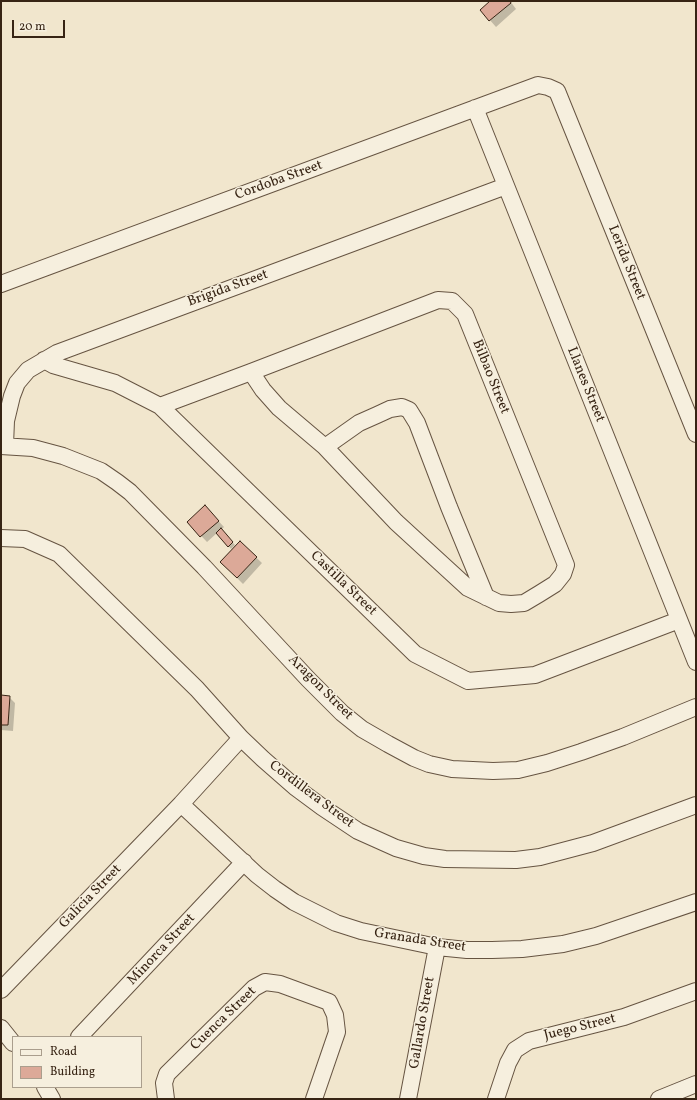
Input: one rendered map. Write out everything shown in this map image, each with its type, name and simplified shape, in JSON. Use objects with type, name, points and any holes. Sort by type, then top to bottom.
[{"type":"street","name":"Cordoba Street","points":[[1,284],[538,85],[557,91]]},
{"type":"street","name":"Lerida Street","points":[[557,91],[696,434]]},
{"type":"street","name":"Llanes Street","points":[[475,108],[696,662]]},
{"type":"street","name":"Brigida Street","points":[[3,446],[6,421],[17,383],[28,370],[67,348],[506,186]]},
{"type":"street","name":"Bilbao Street","points":[[160,406],[438,300],[452,301],[465,314],[566,566],[563,574],[554,584],[524,603],[499,603],[468,588],[396,522],[325,447],[279,408],[263,390],[251,372]]},
{"type":"street","name":"Castilla Street","points":[[44,360],[53,365],[114,384],[160,406],[415,654],[468,681],[535,675],[679,620]]},
{"type":"street","points":[[325,447],[359,423],[390,409],[402,407],[409,410],[417,422],[448,507],[486,597]]},
{"type":"street","name":"Aragon Street","points":[[3,446],[33,448],[63,456],[101,471],[117,482],[130,492],[193,556],[308,680],[342,713],[362,729],[414,758],[429,764],[452,769],[493,771],[518,770],[588,750],[696,707]]},
{"type":"street","name":"Cordillera Street","points":[[1,538],[25,539],[60,554],[197,690],[241,738],[263,759],[295,787],[358,831],[396,848],[424,856],[468,860],[516,860],[540,857],[593,843],[696,805]]},
{"type":"street","name":"Galicia Street","points":[[1,990],[181,804],[241,738]]},
{"type":"street","name":"Granada Street","points":[[181,804],[274,890],[294,902],[336,923],[382,936],[437,947],[467,950],[522,950],[563,944],[580,941],[609,932],[696,902]]},
{"type":"street","name":"Minorca Street","points":[[80,1036],[244,862]]},
{"type":"street","name":"Gallardo Street","points":[[408,1099],[437,947]]},
{"type":"street","name":"Cuenca Street","points":[[166,1099],[164,1083],[167,1074],[254,988],[265,982],[280,984],[329,1002],[335,1015],[337,1032],[314,1099]]},
{"type":"street","name":"Juego Street","points":[[496,1099],[508,1063],[515,1050],[529,1041],[624,1017],[696,990]]},
{"type":"street","points":[[1,1028],[12,1042]]},
{"type":"street","points":[[659,1099],[696,1084]]},
{"type":"street","points":[[46,1088],[52,1099]]},
{"type":"building","points":[[490,1],[510,1],[511,3],[489,21],[480,10]]},
{"type":"building","points":[[205,505],[219,521],[200,537],[187,522]]},
{"type":"building","points":[[221,528],[233,542],[228,547],[216,533]]},
{"type":"building","points":[[240,541],[257,557],[237,578],[220,562]]},
{"type":"building","points":[[1,695],[10,696],[8,725],[1,725]]}]
